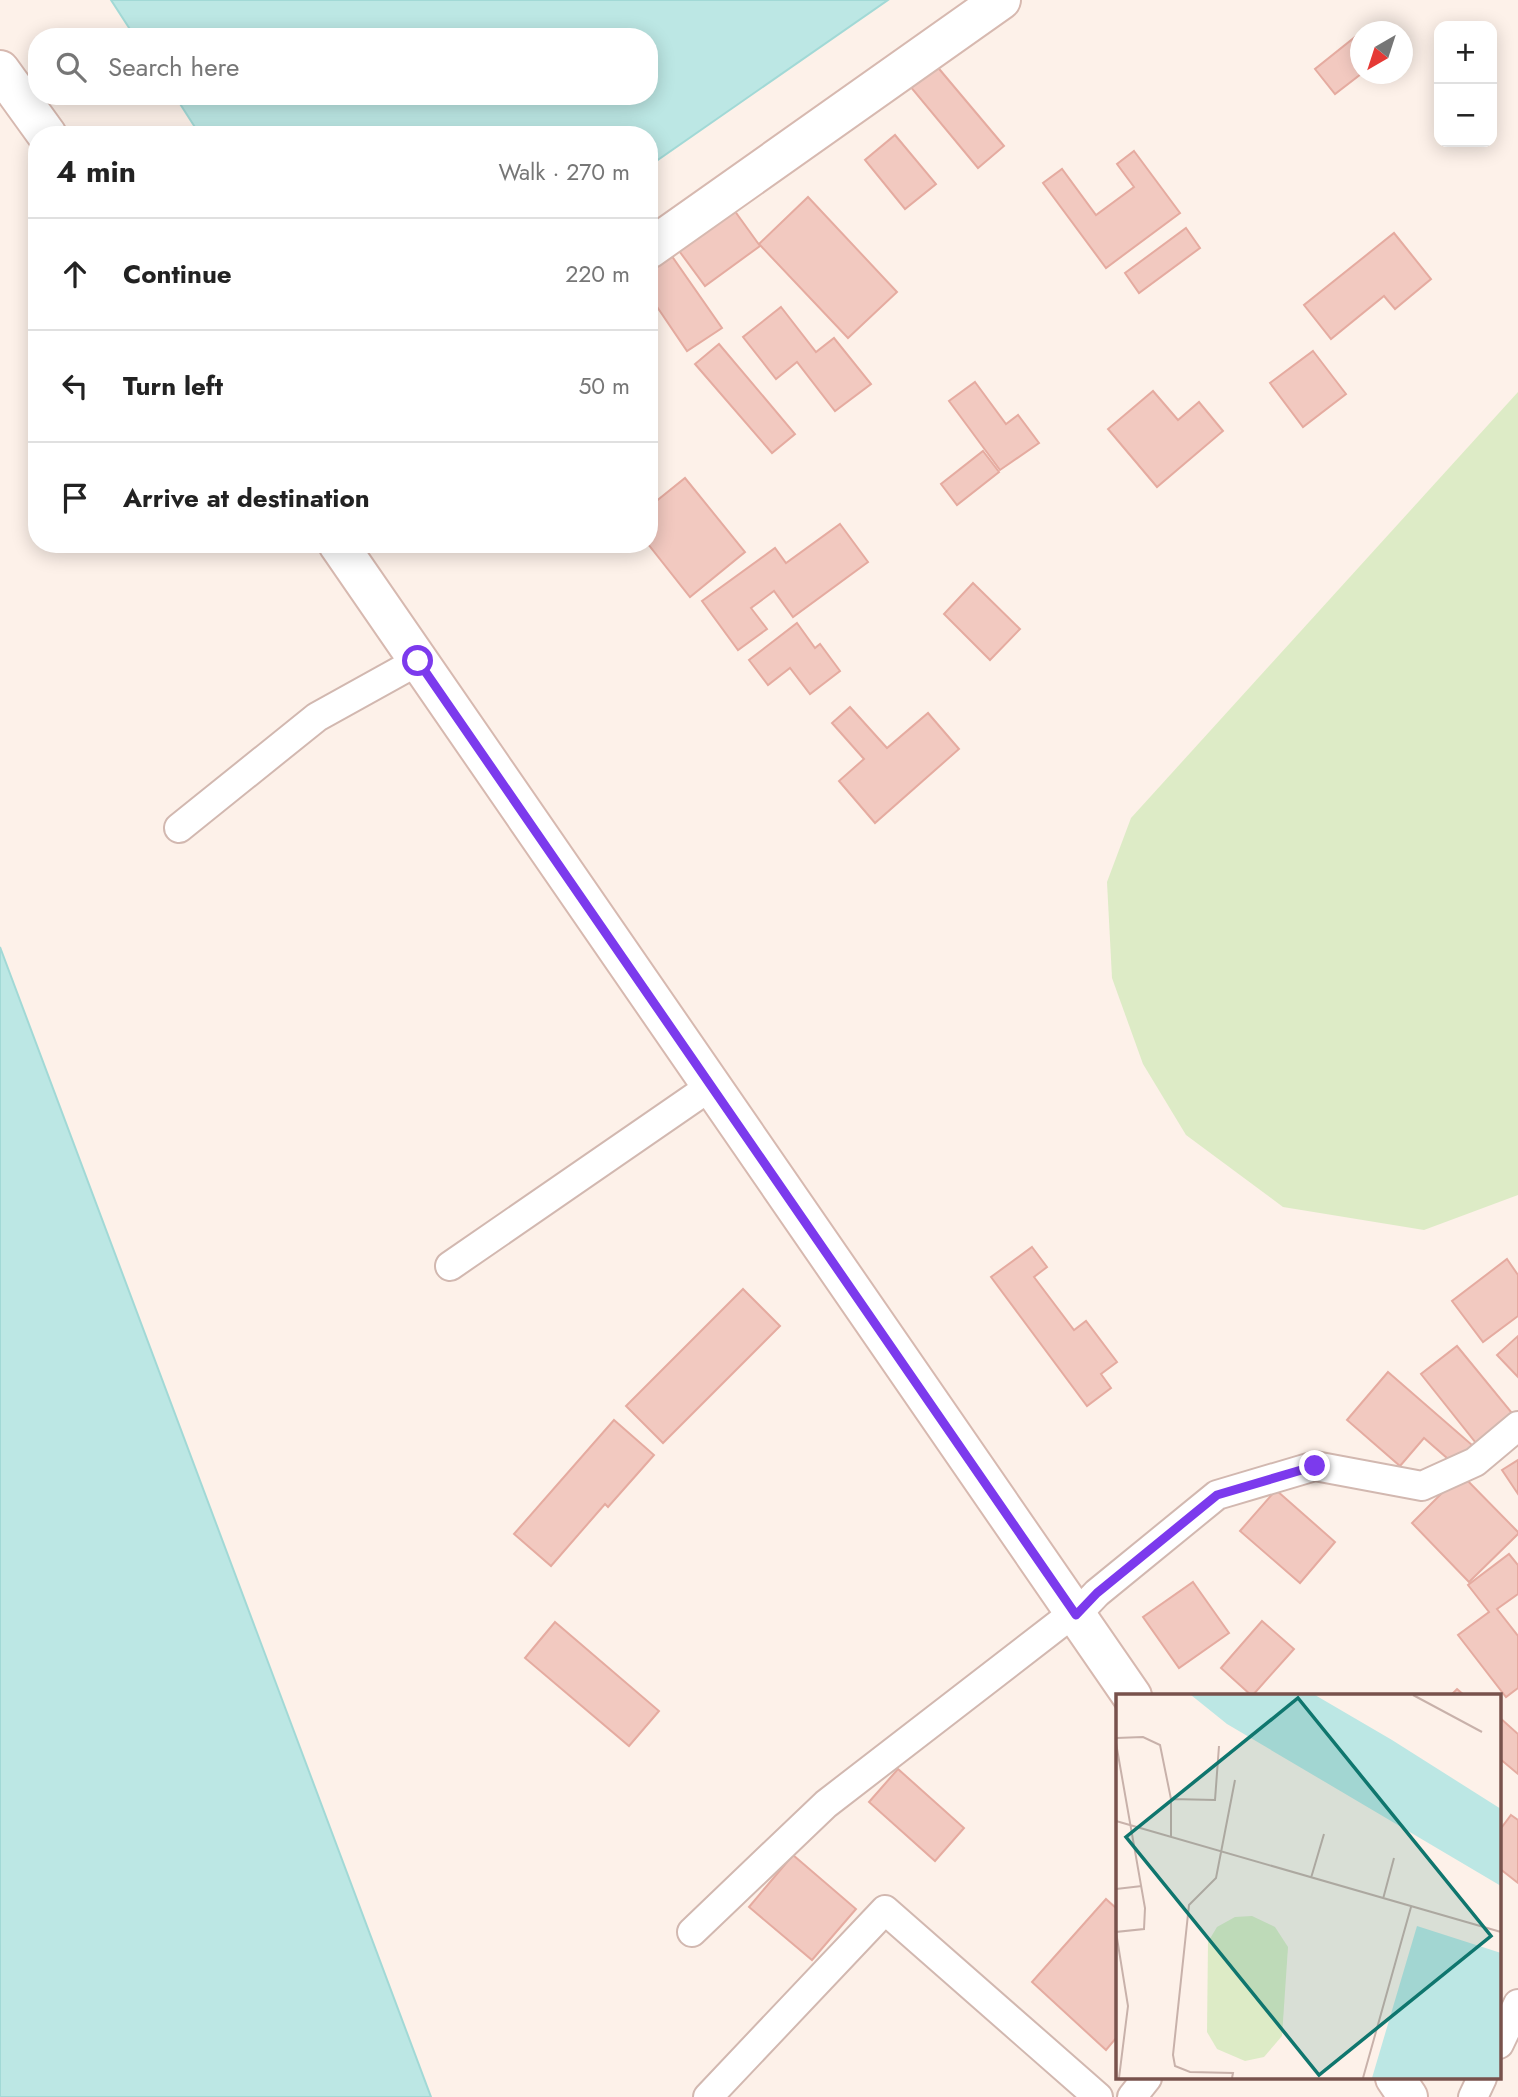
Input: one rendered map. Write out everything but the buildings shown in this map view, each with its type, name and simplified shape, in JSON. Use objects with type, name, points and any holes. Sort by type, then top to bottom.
[{"type":"main road","points":[[658,243],[1001,0]]},
{"type":"main road","points":[[0,70],[40,126]]},
{"type":"main road","points":[[344,553],[1131,1694]]},
{"type":"main road","points":[[1396,2080],[1408,2097]]},
{"type":"street","points":[[179,828],[317,717],[418,661]]},
{"type":"street","points":[[450,1266],[711,1086]]},
{"type":"street","points":[[692,1932],[826,1804],[1072,1614],[1076,1615],[1097,1593],[1217,1495],[1315,1466],[1422,1486],[1475,1462],[1518,1426]]},
{"type":"street","points":[[708,2097],[885,1910],[1098,2097]]},
{"type":"street","points":[[1500,2042],[1518,2004]]},
{"type":"street","points":[[1132,2097],[1145,2080]]},
{"type":"street","points":[[1473,2097],[1481,2080]]},
{"type":"green space","points":[[1518,392],[1518,1195],[1424,1230],[1283,1207],[1186,1135],[1143,1064],[1112,978],[1107,882],[1131,818]]},
{"type":"water","points":[[111,0],[888,0],[658,160],[658,126],[194,126],[181,105],[658,105],[658,28],[129,28]]},
{"type":"water","points":[[0,947],[431,2097],[0,2097]]},
{"type":"route","points":[[418,661],[1076,1615],[1097,1593],[1217,1495],[1315,1466]]}]
